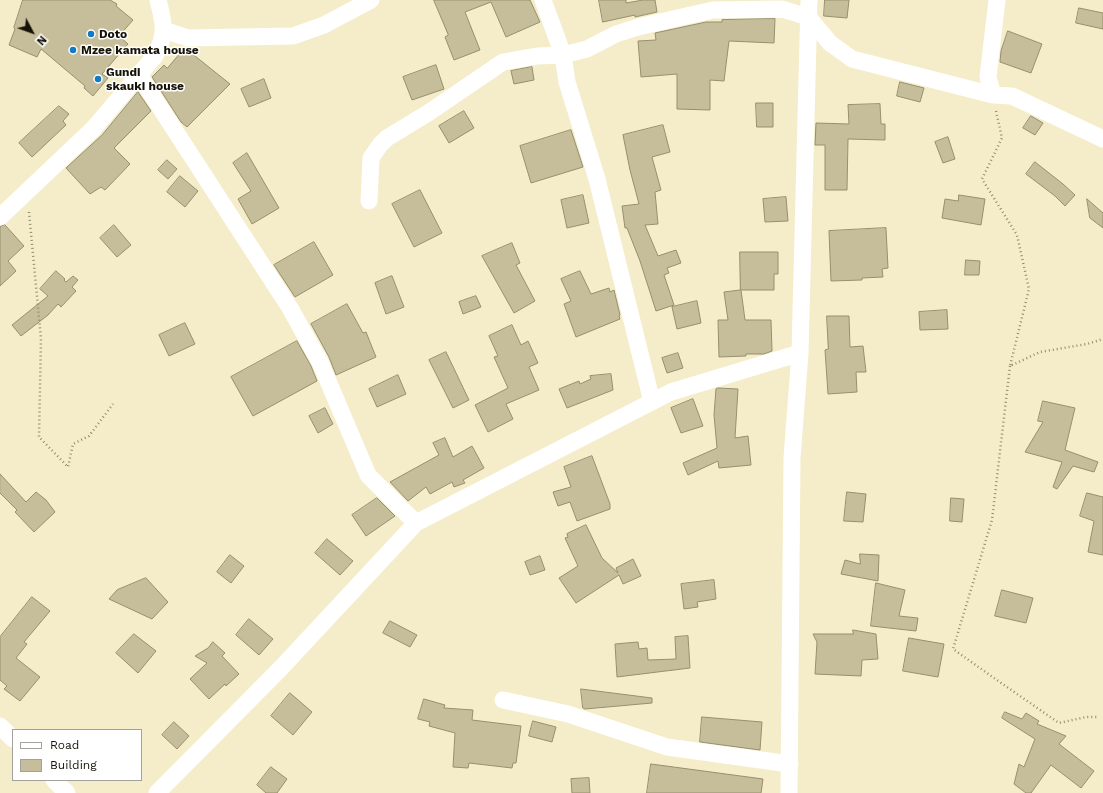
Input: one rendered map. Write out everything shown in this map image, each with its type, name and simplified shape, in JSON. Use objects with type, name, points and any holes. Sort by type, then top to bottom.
[{"type":"street","points":[[0,217],[94,128],[155,56],[162,43],[164,30],[158,0]]},
{"type":"street","points":[[164,30],[188,38],[293,36],[324,25],[371,0]]},
{"type":"street","points":[[543,0],[563,55],[567,82],[598,178],[652,402]]},
{"type":"street","points":[[789,793],[792,458],[800,353],[809,0]]},
{"type":"street","points":[[993,95],[988,77],[997,0]]},
{"type":"street","points":[[369,201],[371,158],[380,145],[387,138],[428,113],[503,62],[537,56],[563,55],[587,49],[616,34],[638,27],[714,10],[782,9],[808,17],[830,43],[852,59],[993,95],[1012,96],[1103,139]]},
{"type":"street","points":[[139,75],[290,308],[320,362],[368,475],[416,523]]},
{"type":"street","points":[[157,793],[281,668],[416,523],[671,392],[800,353]]},
{"type":"street","points":[[502,700],[568,714],[667,747],[790,764]]},
{"type":"street","points":[[0,726],[12,738]]},
{"type":"street","points":[[55,781],[67,793]]},
{"type":"path","points":[[993,95],[1002,138],[982,179],[1016,235],[1029,289],[1010,366],[992,520],[953,649],[1059,723],[1086,716],[1098,717]]},
{"type":"path","points":[[27,192],[41,339],[39,437],[68,467],[73,444],[89,436],[113,404]]},
{"type":"path","points":[[1010,366],[1040,352],[1087,344],[1103,339]]},
{"type":"building","points":[[23,0],[110,0],[117,4],[116,6],[133,20],[119,36],[128,44],[102,74],[108,78],[93,96],[84,88],[85,86],[41,49],[37,57],[9,45]]},
{"type":"building","points":[[434,0],[530,0],[540,22],[506,37],[491,2],[465,12],[480,50],[454,60],[445,37],[448,35]]},
{"type":"building","points":[[599,0],[626,0],[626,3],[643,0],[655,0],[657,12],[603,22]]},
{"type":"building","points":[[825,0],[849,0],[847,18],[824,16]]},
{"type":"building","points":[[1079,8],[1103,13],[1103,29],[1076,23]]},
{"type":"building","points":[[775,19],[774,43],[729,41],[724,81],[710,80],[710,110],[677,109],[677,74],[641,77],[638,41],[656,40],[655,33],[706,22],[722,22],[722,20]]},
{"type":"building","points":[[1008,31],[1042,44],[1031,73],[1000,62],[1001,51]]},
{"type":"building","points":[[185,48],[230,84],[187,127],[181,122],[152,77],[164,65],[167,68]]},
{"type":"building","points":[[436,65],[444,89],[412,100],[403,77]]},
{"type":"building","points":[[532,67],[534,80],[514,84],[511,71]]},
{"type":"building","points":[[264,79],[271,98],[249,107],[241,89]]},
{"type":"building","points":[[900,82],[924,88],[920,102],[897,96]]},
{"type":"building","points":[[138,92],[151,111],[114,148],[130,164],[105,190],[101,187],[90,194],[66,168],[102,135]]},
{"type":"building","points":[[756,103],[773,103],[773,127],[757,127]]},
{"type":"building","points":[[880,104],[881,124],[885,124],[885,140],[848,139],[847,190],[825,190],[825,145],[815,145],[816,123],[849,124],[848,105]]},
{"type":"building","points":[[59,106],[69,114],[63,121],[66,125],[32,157],[19,143]]},
{"type":"building","points":[[464,111],[474,128],[449,143],[439,126]]},
{"type":"building","points":[[1031,116],[1043,123],[1035,135],[1023,128]]},
{"type":"building","points":[[663,125],[670,152],[652,157],[661,190],[655,192],[658,224],[645,225],[658,256],[676,250],[681,263],[667,268],[669,273],[664,275],[674,305],[656,311],[640,261],[627,228],[625,228],[622,206],[639,204],[623,135]]},
{"type":"building","points":[[571,130],[583,167],[531,183],[520,146]]},
{"type":"building","points":[[948,137],[955,159],[943,163],[935,142]]},
{"type":"building","points":[[247,153],[279,208],[252,224],[238,199],[251,191],[233,163]]},
{"type":"building","points":[[167,160],[177,169],[168,179],[158,170]]},
{"type":"building","points":[[1035,162],[1075,195],[1065,206],[1055,196],[1026,174]]},
{"type":"building","points":[[180,176],[198,191],[185,207],[167,192]]},
{"type":"building","points":[[420,190],[442,233],[414,247],[392,204]]},
{"type":"building","points":[[583,195],[589,223],[567,228],[561,200]]},
{"type":"building","points":[[959,195],[985,199],[981,225],[942,218],[945,199],[958,201]]},
{"type":"building","points":[[786,197],[788,221],[765,222],[763,199]]},
{"type":"building","points":[[1087,199],[1103,213],[1103,228],[1090,218]]},
{"type":"building","points":[[5,225],[24,246],[8,261],[16,271],[0,286],[0,227]]},
{"type":"building","points":[[114,225],[131,245],[117,257],[100,238]]},
{"type":"building","points":[[886,228],[888,268],[882,269],[883,277],[862,278],[862,280],[831,281],[829,231]]},
{"type":"building","points":[[314,242],[333,275],[295,297],[274,265]]},
{"type":"building","points":[[512,243],[520,263],[516,265],[535,301],[514,313],[482,256]]},
{"type":"building","points":[[740,252],[778,252],[778,274],[774,274],[774,290],[741,290],[745,320],[771,320],[772,351],[764,354],[719,357],[718,320],[728,320],[724,292],[740,290]]},
{"type":"building","points":[[966,260],[980,261],[979,275],[965,275]]},
{"type":"building","points":[[56,271],[65,279],[64,280],[66,282],[73,276],[78,280],[72,287],[76,291],[61,307],[58,304],[48,315],[21,336],[12,325],[48,296],[40,289]]},
{"type":"building","points":[[580,271],[591,294],[609,288],[610,292],[614,290],[620,319],[576,337],[564,304],[571,301],[561,279]]},
{"type":"building","points":[[392,276],[404,307],[386,314],[375,283]]},
{"type":"building","points":[[476,296],[481,307],[463,314],[459,302]]},
{"type":"building","points":[[697,301],[701,323],[677,329],[672,307]]},
{"type":"building","points":[[347,304],[363,333],[366,332],[376,357],[336,375],[329,357],[311,324]]},
{"type":"building","points":[[947,310],[948,329],[920,330],[919,312]]},
{"type":"building","points":[[827,316],[849,316],[850,347],[863,346],[866,372],[856,372],[857,392],[828,394],[825,350],[828,349]]},
{"type":"building","points":[[185,323],[195,344],[169,356],[159,335]]},
{"type":"building","points":[[512,325],[521,345],[528,341],[538,363],[529,367],[539,390],[506,404],[513,419],[488,432],[475,405],[508,388],[494,357],[498,356],[489,336]]},
{"type":"building","points":[[297,341],[311,366],[317,381],[253,416],[231,377]]},
{"type":"building","points":[[446,352],[469,400],[453,408],[429,360]]},
{"type":"building","points":[[678,353],[683,368],[667,373],[662,358]]},
{"type":"building","points":[[611,374],[613,390],[567,408],[559,389],[579,381],[580,384],[591,379],[590,376]]},
{"type":"building","points":[[398,375],[406,394],[377,407],[369,389]]},
{"type":"building","points":[[716,389],[738,389],[735,438],[748,436],[751,465],[719,468],[718,461],[688,475],[683,463],[717,448],[714,415]]},
{"type":"building","points":[[693,399],[703,426],[681,433],[671,408]]},
{"type":"building","points":[[1043,401],[1075,408],[1065,450],[1098,462],[1094,472],[1073,466],[1057,489],[1053,487],[1062,462],[1025,452],[1043,422],[1038,421]]},
{"type":"building","points":[[325,408],[333,424],[318,433],[309,416]]},
{"type":"building","points":[[445,438],[453,457],[472,446],[484,468],[463,480],[465,483],[454,487],[452,482],[430,494],[426,487],[408,501],[390,482],[439,455],[433,443]]},
{"type":"building","points":[[592,456],[610,504],[610,509],[577,521],[570,502],[558,506],[553,492],[571,487],[564,467]]},
{"type":"building","points":[[0,474],[26,502],[36,492],[46,500],[55,512],[34,532],[15,512],[17,510],[0,493]]},
{"type":"building","points":[[847,492],[866,494],[863,522],[844,521]]},
{"type":"building","points":[[1087,493],[1103,497],[1103,555],[1088,552],[1094,521],[1080,516]]},
{"type":"building","points":[[377,498],[395,516],[366,536],[352,515]]},
{"type":"building","points":[[951,498],[964,499],[962,522],[950,521]]},
{"type":"building","points":[[586,525],[602,558],[618,573],[616,568],[633,559],[641,576],[623,584],[619,575],[576,603],[559,578],[578,566],[565,538],[568,537],[567,534]]},
{"type":"building","points":[[327,539],[353,561],[340,575],[315,553]]},
{"type":"building","points":[[860,554],[879,555],[878,581],[841,574],[845,560],[860,564]]},
{"type":"building","points":[[230,555],[244,566],[231,583],[217,572]]},
{"type":"building","points":[[540,556],[545,570],[530,575],[525,562]]},
{"type":"building","points":[[146,578],[168,602],[152,619],[109,599],[117,590]]},
{"type":"building","points":[[714,580],[716,599],[697,602],[698,607],[684,609],[681,584]]},
{"type":"building","points":[[876,583],[905,590],[899,616],[918,618],[916,631],[871,626]]},
{"type":"building","points":[[1002,590],[1033,598],[1026,623],[995,616]]},
{"type":"building","points":[[32,597],[50,611],[24,642],[27,644],[16,658],[40,677],[20,701],[4,689],[7,686],[0,680],[0,637]]},
{"type":"building","points":[[249,619],[273,639],[259,655],[236,635]]},
{"type":"building","points":[[390,621],[417,635],[410,647],[383,633]]},
{"type":"building","points":[[853,630],[876,634],[878,659],[862,660],[861,676],[815,674],[817,642],[813,634],[853,634]]},
{"type":"building","points":[[134,634],[156,651],[138,673],[116,653]]},
{"type":"building","points":[[688,636],[690,668],[617,677],[615,644],[638,642],[639,649],[647,648],[648,660],[676,659],[675,637]]},
{"type":"building","points":[[909,638],[944,644],[938,677],[903,671]]},
{"type":"building","points":[[213,642],[225,653],[222,656],[239,674],[226,686],[225,684],[209,699],[190,679],[207,663],[195,656],[208,648]]},
{"type":"building","points":[[581,689],[652,698],[652,703],[585,709],[583,708]]},
{"type":"building","points":[[290,693],[312,712],[293,735],[271,716]]},
{"type":"building","points":[[424,699],[445,705],[444,708],[473,710],[472,720],[521,726],[516,763],[513,763],[512,768],[469,763],[468,768],[453,767],[455,733],[429,726],[430,722],[418,719]]},
{"type":"building","points":[[1005,712],[1022,719],[1026,713],[1039,721],[1037,724],[1066,736],[1059,744],[1094,771],[1081,788],[1051,765],[1031,793],[1026,793],[1014,784],[1019,764],[1024,767],[1035,739],[1002,718]]},
{"type":"building","points":[[702,717],[762,722],[760,750],[700,742]]},
{"type":"building","points":[[533,721],[556,727],[552,742],[529,736]]},
{"type":"building","points":[[174,722],[189,736],[177,749],[162,735]]},
{"type":"building","points":[[651,764],[763,779],[761,793],[647,793]]},
{"type":"building","points":[[271,767],[287,779],[277,793],[266,793],[257,785]]},
{"type":"building","points":[[589,778],[590,793],[572,793],[571,779]]},
{"type":"place","name":"Doto","points":[[91,34]]},
{"type":"place","name":"Mzee kamata house","points":[[73,50]]},
{"type":"place","name":"Gundi skauki house","points":[[98,79]]}]
